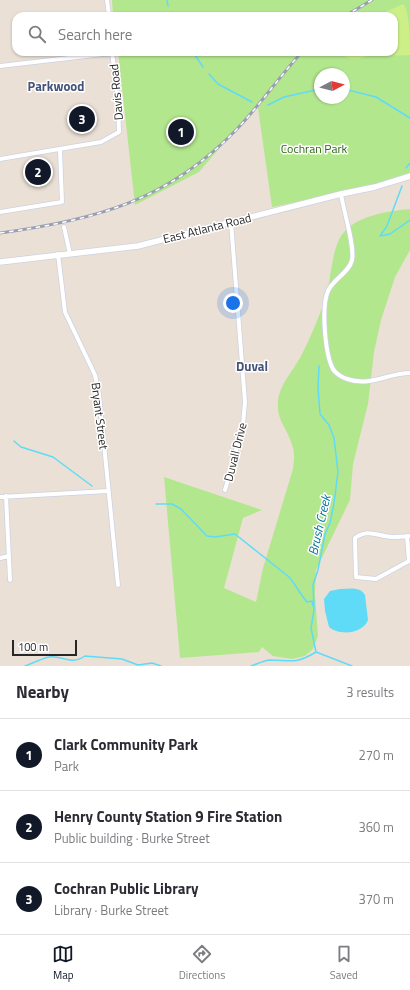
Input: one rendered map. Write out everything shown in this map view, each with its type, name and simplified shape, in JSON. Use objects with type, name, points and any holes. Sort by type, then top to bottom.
[{"type":"street","points":[[107,0],[108,12]]},
{"type":"street","points":[[0,66],[80,56]]},
{"type":"street","name":"Davis Road","points":[[60,150],[101,142],[119,132],[118,101],[112,56]]},
{"type":"street","points":[[0,159],[60,150],[62,202],[0,212]]},
{"type":"street","name":"East Atlanta Road","points":[[0,262],[58,254],[138,246],[340,194],[375,187],[410,176]]},
{"type":"street","points":[[340,194],[352,248],[352,260],[332,283],[326,298],[324,314],[328,355],[333,370],[347,379],[366,382],[403,373],[410,373]]},
{"type":"street","name":"Duvall Drive","points":[[225,490],[242,430],[245,402],[235,253],[231,222]]},
{"type":"street","points":[[64,227],[70,254]]},
{"type":"street","name":"Bryant Street","points":[[58,254],[65,312],[95,375],[99,394],[118,585]]},
{"type":"street","points":[[0,497],[108,491]]},
{"type":"street","points":[[6,496],[10,580]]},
{"type":"street","points":[[369,532],[395,537],[408,536],[409,561],[376,579],[356,577],[355,538],[362,533],[369,532]]},
{"type":"street","points":[[0,558],[9,556]]},
{"type":"green space","name":"Cochran Park","points":[[112,0],[410,0],[410,178],[272,207],[258,108],[276,82],[199,172],[135,205],[118,56],[398,56],[398,12],[113,12]]},
{"type":"green space","points":[[403,4],[408,20],[410,55],[398,55],[398,12],[386,12]]},
{"type":"green space","points":[[344,56],[367,56],[356,59]]},
{"type":"green space","points":[[410,209],[410,250],[395,277],[381,320],[374,352],[368,404],[353,464],[350,500],[316,570],[315,595],[318,636],[313,649],[305,656],[292,659],[273,656],[262,647],[259,652],[180,658],[164,477],[262,510],[243,518],[224,588],[256,602],[263,568],[293,469],[293,448],[280,419],[278,408],[279,396],[284,384],[304,350],[324,303],[327,295],[334,255],[340,238],[345,231],[359,221],[375,215]]},
{"type":"water","points":[[340,589],[357,589],[365,595],[368,620],[365,625],[356,631],[339,632],[329,627],[324,599],[330,591]]},
{"type":"waterway","name":"Brush Creek","points":[[167,0],[168,6]]},
{"type":"waterway","name":"Brush Creek","points":[[196,56],[203,67]]},
{"type":"waterway","name":"Brush Creek","points":[[209,74],[218,84],[252,102]]},
{"type":"waterway","name":"Brush Creek","points":[[268,105],[284,97],[314,90]]},
{"type":"waterway","name":"Brush Creek","points":[[350,90],[376,97],[410,118]]},
{"type":"waterway","name":"Brush Creek","points":[[406,168],[410,163]]},
{"type":"waterway","name":"Brush Creek","points":[[380,236],[387,226],[402,186]]},
{"type":"waterway","points":[[380,236],[390,234],[410,220]]},
{"type":"waterway","name":"Brush Creek","points":[[316,652],[311,628],[314,610],[313,585],[318,570],[325,534],[330,523],[338,472],[334,438],[329,425],[320,414],[318,388],[319,366]]},
{"type":"waterway","points":[[14,441],[21,447],[53,457],[92,486]]},
{"type":"waterway","points":[[156,504],[172,504],[181,509],[207,536],[215,537],[235,534],[289,577],[307,602],[312,601],[313,606]]},
{"type":"waterway","name":"Brush Creek","points":[[316,652],[352,666]]},
{"type":"waterway","points":[[251,666],[269,660],[293,661],[303,659],[316,652]]},
{"type":"waterway","points":[[25,666],[49,657],[75,660],[85,656],[122,659],[138,665],[152,663],[161,666]]},
{"type":"railway","points":[[352,12],[372,0]]},
{"type":"railway","points":[[0,233],[35,228],[99,213],[128,203],[157,190],[184,174],[211,154],[237,129],[298,56]]},
{"type":"place","name":"Cochran Public Library","points":[[82,119]]},
{"type":"place","name":"Clark Community Park","points":[[181,132]]},
{"type":"place","name":"Henry County Station 9 Fire Station","points":[[38,172]]},
{"type":"district","name":"Parkwood","points":[[56,86]]},
{"type":"district","name":"Duval","points":[[252,366]]}]
